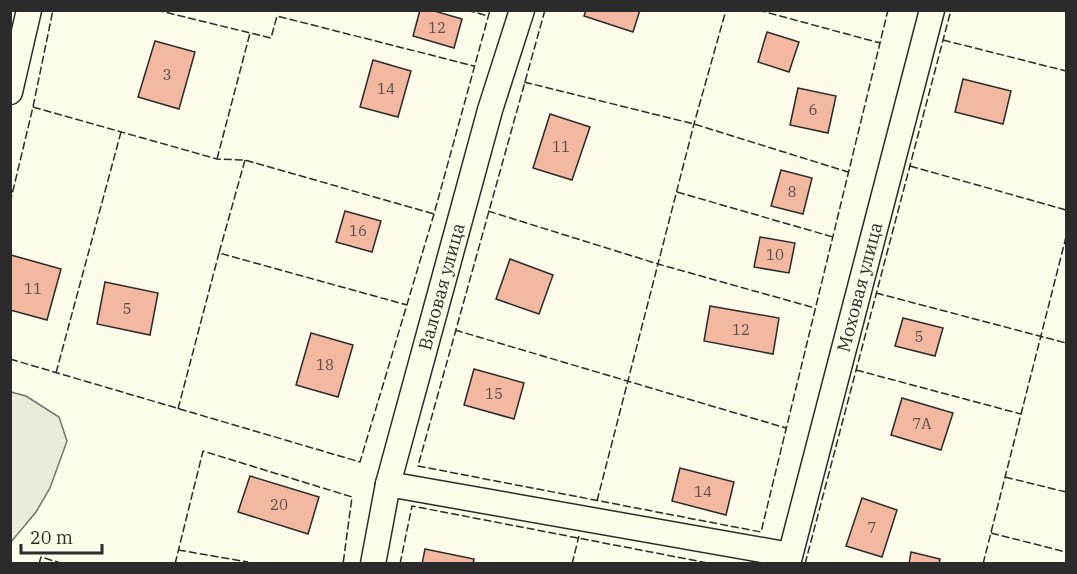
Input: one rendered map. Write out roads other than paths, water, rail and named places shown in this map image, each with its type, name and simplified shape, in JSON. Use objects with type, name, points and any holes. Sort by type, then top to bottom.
[{"type":"street","points":[[10,92],[29,10]]},
{"type":"street","name":"Валовая улица","points":[[373,564],[388,484],[490,110],[522,10]]},
{"type":"street","name":"Моховая улица","points":[[789,559],[932,10]]},
{"type":"street","points":[[388,484],[789,559]]}]
